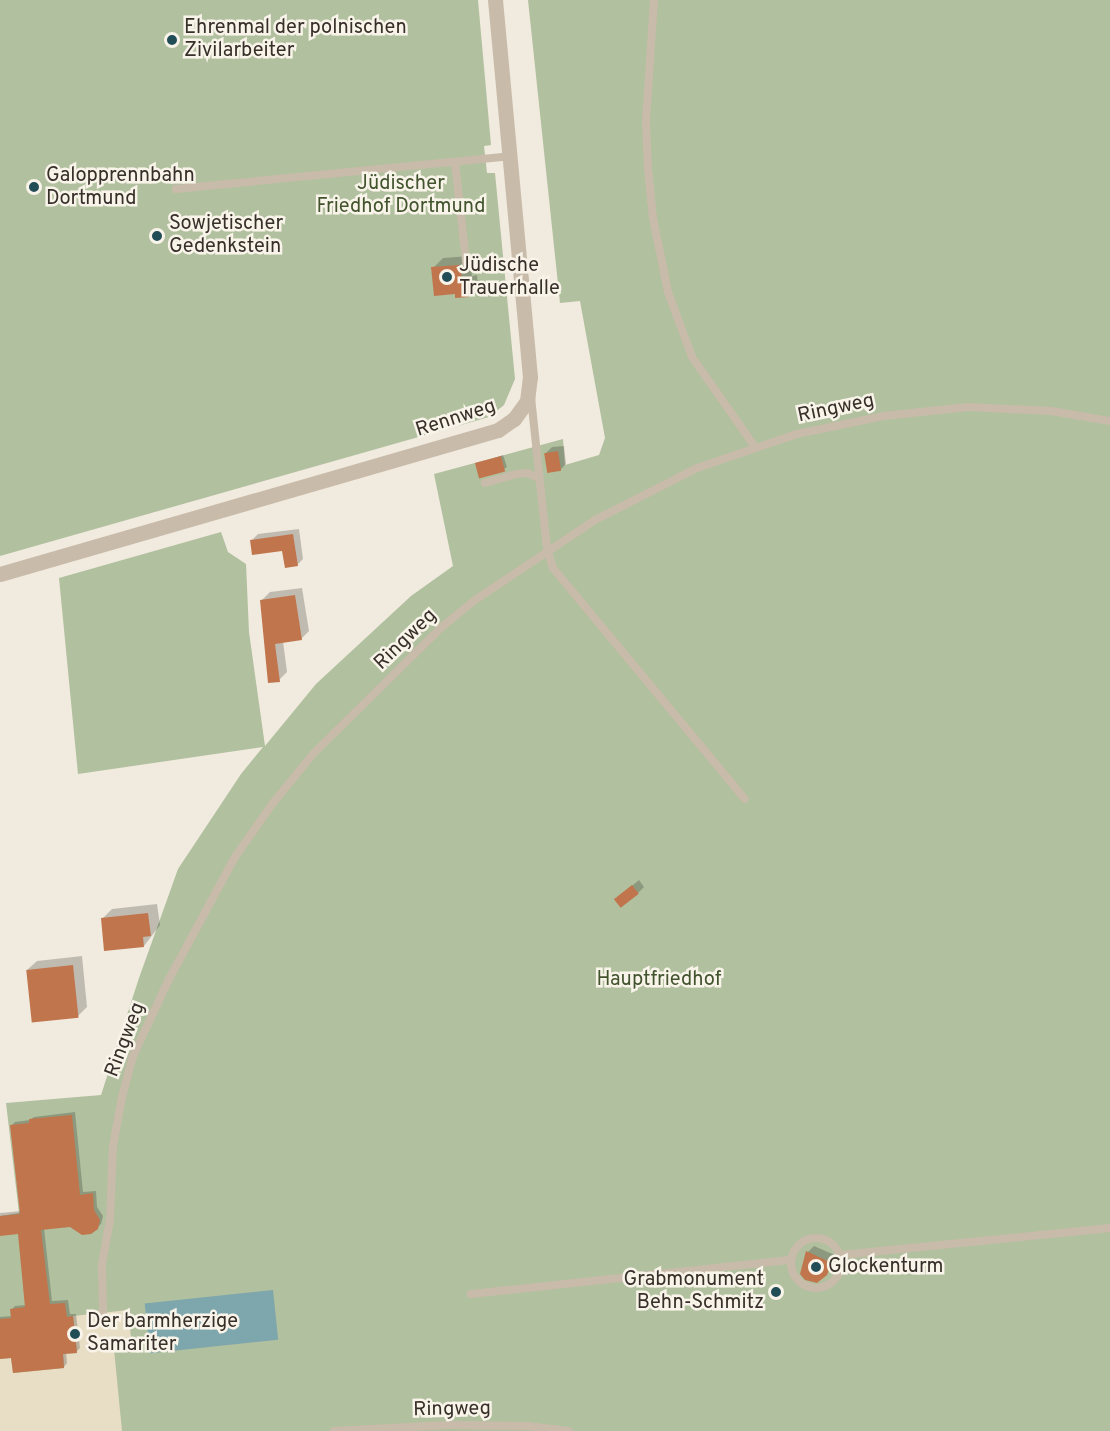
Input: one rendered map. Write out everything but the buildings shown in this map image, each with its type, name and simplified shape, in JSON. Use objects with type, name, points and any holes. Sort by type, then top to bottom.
[{"type":"street","name":"Rennweg","points":[[0,574],[498,430],[507,426],[521,411],[530,387],[495,0]]},
{"type":"lane","points":[[654,0],[646,120],[648,169],[653,218],[668,292],[692,357],[755,447]]},
{"type":"lane","points":[[176,189],[510,156]]},
{"type":"lane","points":[[455,162],[466,262]]},
{"type":"lane","points":[[530,387],[547,549],[553,568],[745,799]]},
{"type":"lane","name":"Ringweg","points":[[103,1313],[102,1264],[110,1220],[113,1146],[122,1097],[133,1056],[169,979],[235,856],[273,803],[312,756],[356,711],[459,614],[547,549],[644,493],[697,468],[755,447],[840,423],[968,407],[1051,411],[1110,421]]},
{"type":"lane","points":[[484,483],[516,474],[527,474],[539,478]]},
{"type":"lane","points":[[840,1255],[1110,1228]]},
{"type":"lane","points":[[812,1238],[827,1240],[840,1255],[839,1274],[822,1287],[814,1287],[800,1281],[792,1268],[797,1246],[812,1238]]},
{"type":"lane","points":[[471,1294],[792,1260]]},
{"type":"lane","name":"Ringweg","points":[[334,1431],[447,1425],[569,1431]]},
{"type":"green space","name":"Jüdischer Friedhof Dortmund","points":[[0,0],[478,0],[491,145],[484,146],[487,173],[495,173],[515,379],[504,405],[489,417],[0,556]]},
{"type":"green space","name":"Hauptfriedhof","points":[[528,0],[1110,0],[1110,1431],[0,1431],[0,1216],[19,1213],[6,1103],[101,1095],[178,869],[241,774],[263,747],[78,774],[59,578],[221,532],[228,552],[246,564],[249,632],[265,746],[316,684],[411,596],[453,566],[434,474],[563,439],[565,465],[599,455],[605,438],[580,301],[560,303]]},
{"type":"shaded area","points":[[128,1310],[132,1346],[114,1349],[122,1431],[0,1431],[0,1359],[11,1358],[13,1373],[64,1368],[63,1354],[77,1353],[73,1316]]},
{"type":"water","points":[[273,1290],[278,1340],[150,1353],[145,1303]]},
{"type":"place","name":"Ehrenmal der polnischen Zivilarbeiter","points":[[172,40]]},
{"type":"place","name":"Galopprennbahn Dortmund","points":[[34,187]]},
{"type":"place","name":"Sowjetischer Gedenkstein","points":[[157,236]]},
{"type":"place","name":"Jüdische Trauerhalle","points":[[447,277]]},
{"type":"place","name":"Glockenturm","points":[[816,1267]]},
{"type":"place","name":"Grabmonument Behn-Schmitz","points":[[776,1292]]},
{"type":"place","name":"Der barmherzige Samariter","points":[[75,1334]]}]
